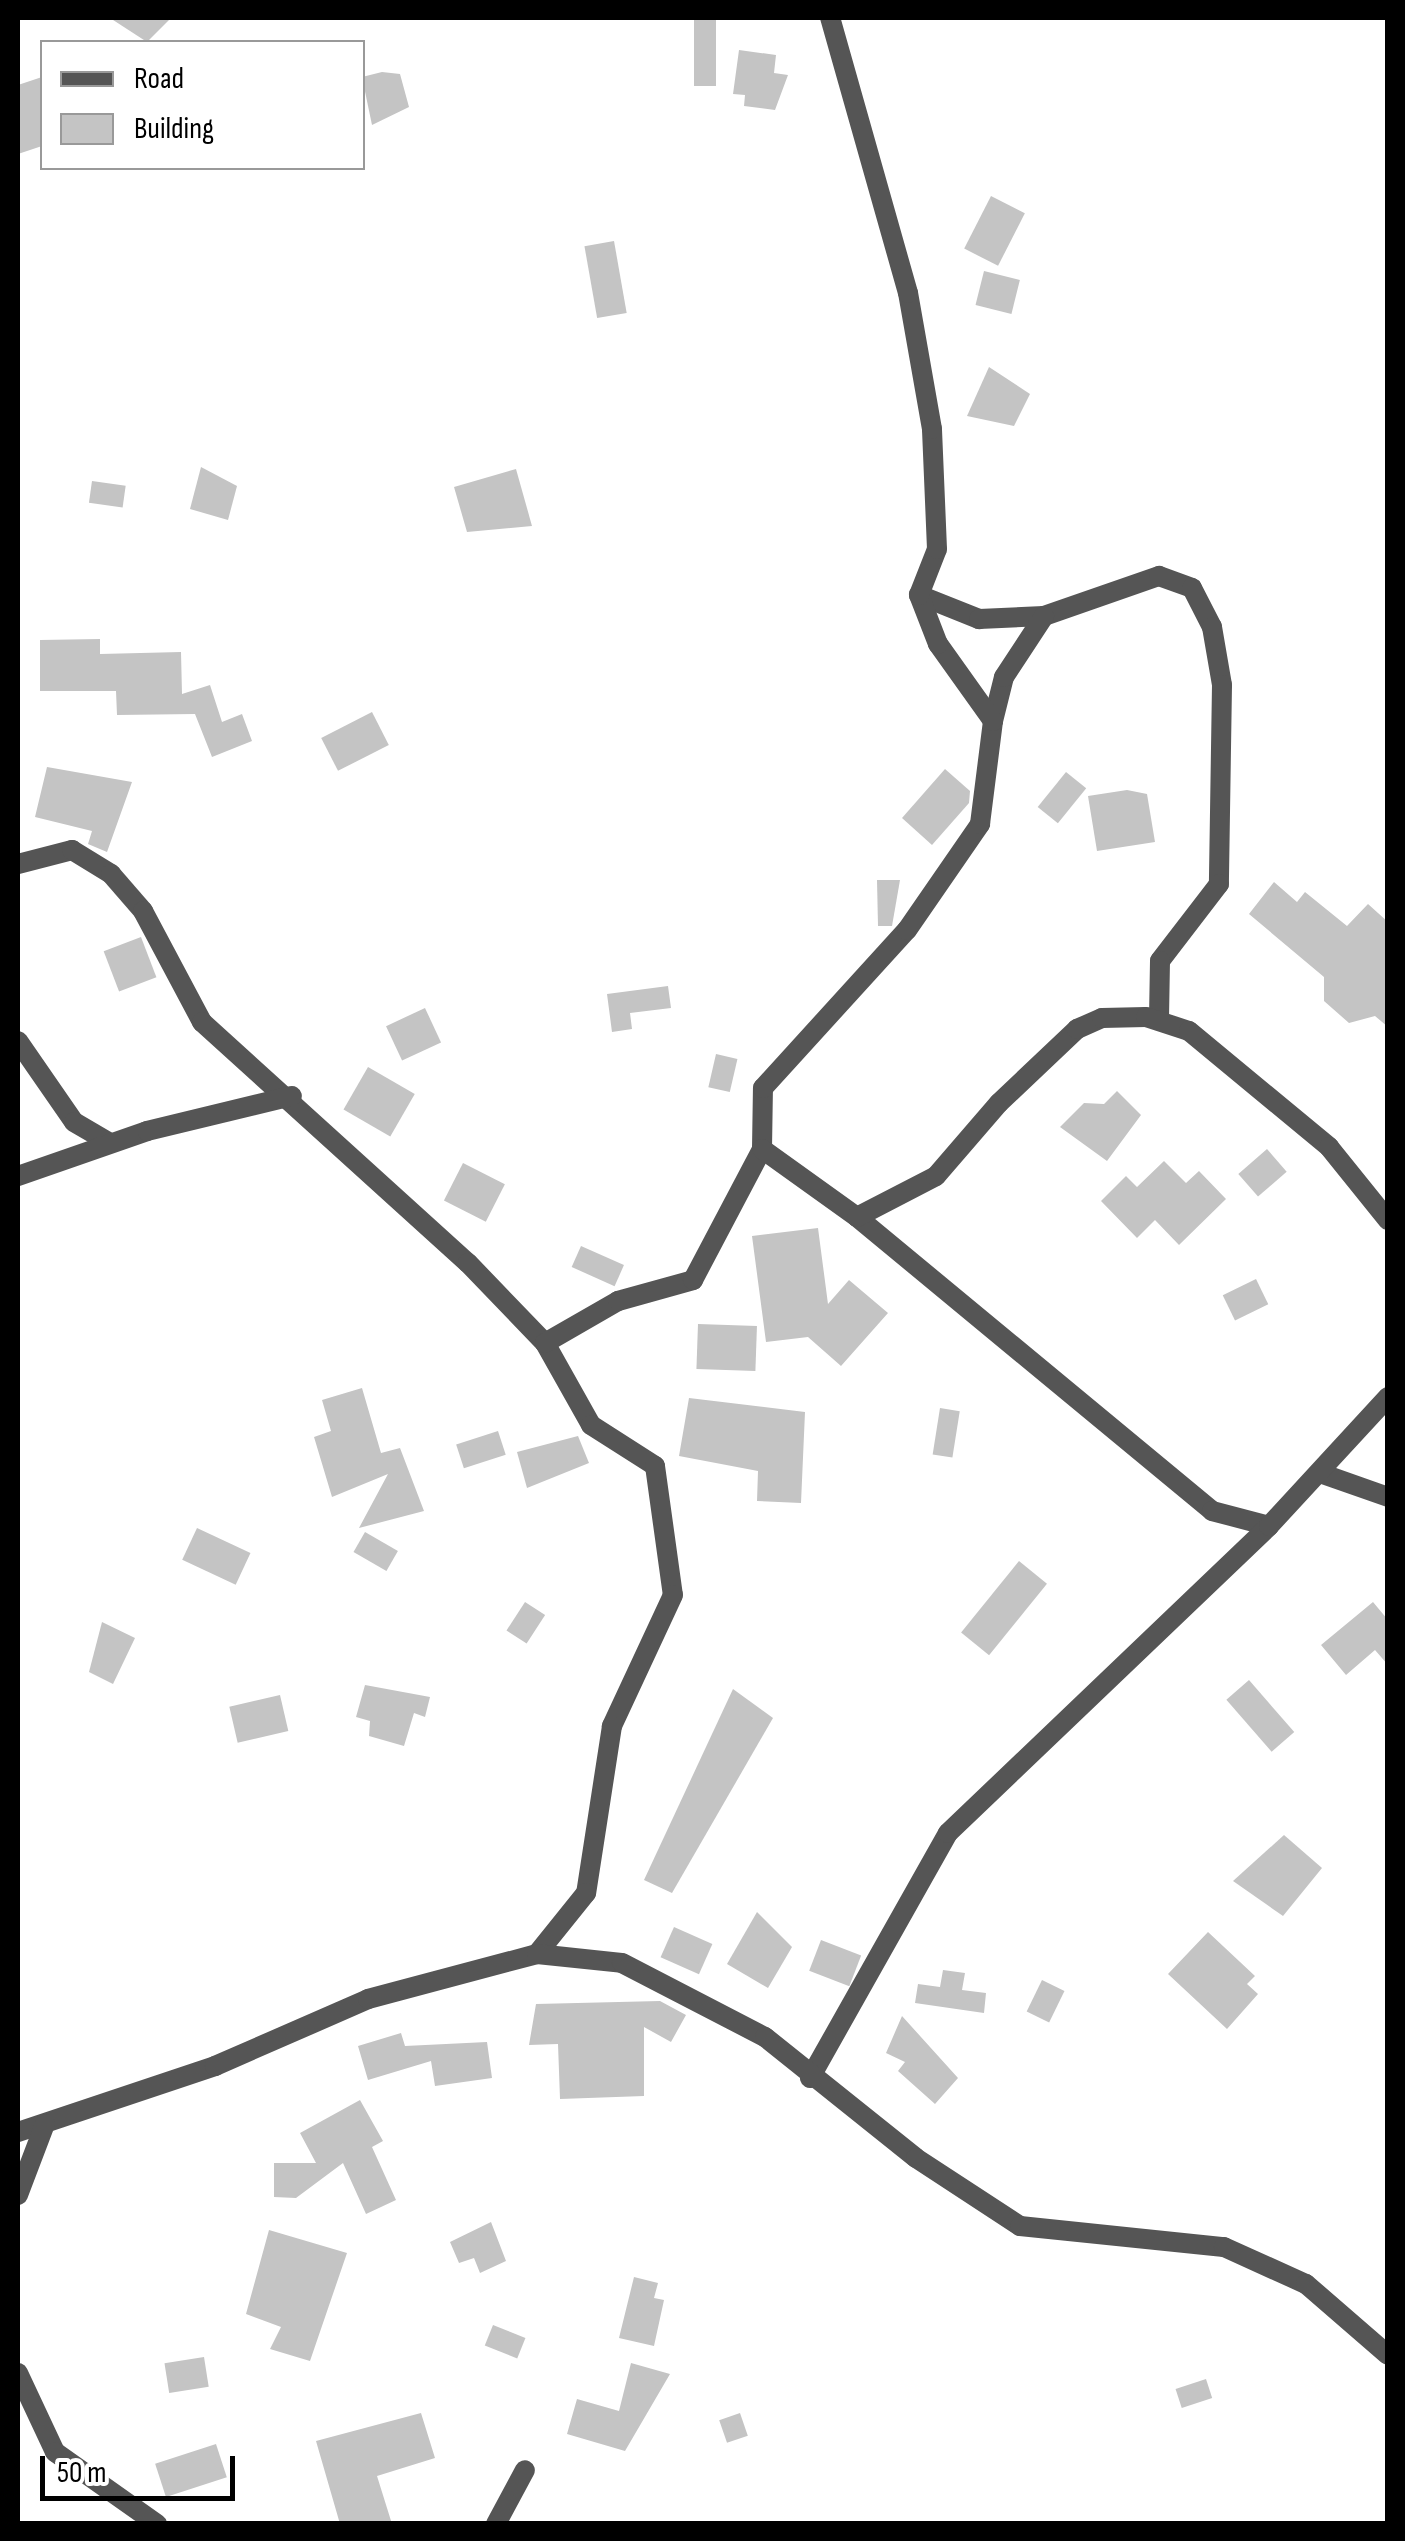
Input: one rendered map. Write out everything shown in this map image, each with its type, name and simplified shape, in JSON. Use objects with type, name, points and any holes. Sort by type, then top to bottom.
[{"type":"street","points":[[830,18],[908,293],[932,429],[937,548],[919,595],[938,644],[993,721]]},
{"type":"street","points":[[919,595],[979,619],[1044,616],[1159,576],[1192,588],[1212,627],[1222,685],[1220,884],[1160,962],[1158,1020]]},
{"type":"street","points":[[545,1343],[618,1301],[693,1280],[762,1149],[763,1088],[906,930],[980,824],[993,721],[1004,678],[1044,616]]},
{"type":"street","points":[[18,864],[72,850],[111,874],[143,911],[202,1022],[292,1096],[545,1343],[591,1425],[655,1466],[674,1595],[612,1726],[586,1893],[538,1954]]},
{"type":"street","points":[[857,1217],[936,1176],[1077,1029],[1102,1018],[1158,1020],[1189,1031],[1329,1147],[1388,1220]]},
{"type":"street","points":[[18,1041],[74,1122],[110,1143]]},
{"type":"street","points":[[18,1176],[110,1143],[292,1096]]},
{"type":"street","points":[[762,1149],[857,1217],[1212,1510],[1268,1526]]},
{"type":"street","points":[[810,2078],[948,1833],[1268,1526],[1388,1397]]},
{"type":"street","points":[[1320,1473],[1388,1497]]},
{"type":"street","points":[[18,2132],[215,2066],[368,1999],[538,1954],[622,1963],[677,1985],[765,2037],[810,2078],[1020,2226],[1224,2247],[1306,2284],[1388,2355]]},
{"type":"street","points":[[18,2195],[45,2124]]},
{"type":"street","points":[[18,2373],[55,2452],[157,2524]]},
{"type":"street","points":[[496,2524],[525,2470]]},
{"type":"building","points":[[110,18],[171,18],[149,40]]},
{"type":"building","points":[[694,18],[716,18],[716,86],[694,86]]},
{"type":"building","points":[[739,50],[776,55],[774,73],[788,75],[775,110],[744,106],[745,95],[733,94]]},
{"type":"building","points":[[382,72],[400,74],[409,107],[372,125],[365,76]]},
{"type":"building","points":[[40,78],[40,147],[18,154],[18,85]]},
{"type":"building","points":[[991,196],[1025,213],[998,266],[964,249]]},
{"type":"building","points":[[614,241],[627,313],[597,318],[584,246]]},
{"type":"building","points":[[984,271],[1020,280],[1011,314],[976,305]]},
{"type":"building","points":[[989,367],[1030,394],[1014,426],[967,416]]},
{"type":"building","points":[[201,467],[237,486],[228,520],[190,509]]},
{"type":"building","points":[[516,469],[532,526],[467,532],[454,487]]},
{"type":"building","points":[[92,481],[126,486],[123,508],[89,503]]},
{"type":"building","points":[[100,639],[100,654],[181,652],[182,694],[210,685],[222,722],[242,714],[252,741],[212,757],[195,714],[117,715],[116,691],[40,691],[40,640]]},
{"type":"building","points":[[372,712],[389,745],[338,771],[321,738]]},
{"type":"building","points":[[47,767],[132,782],[107,852],[88,844],[92,831],[35,817]]},
{"type":"building","points":[[945,769],[970,791],[969,803],[932,845],[902,818]]},
{"type":"building","points":[[1066,772],[1086,788],[1058,823],[1038,807]]},
{"type":"building","points":[[1127,790],[1147,794],[1155,842],[1097,851],[1088,796]]},
{"type":"building","points":[[877,880],[900,880],[892,926],[878,926]]},
{"type":"building","points":[[1274,882],[1297,902],[1305,892],[1347,926],[1368,904],[1388,922],[1388,1027],[1375,1016],[1349,1023],[1324,1001],[1324,977],[1249,914]]},
{"type":"building","points":[[141,937],[156,977],[119,991],[104,951]]},
{"type":"building","points":[[668,986],[671,1008],[630,1013],[632,1029],[612,1032],[607,994]]},
{"type":"building","points":[[425,1008],[441,1042],[402,1061],[386,1026]]},
{"type":"building","points":[[716,1054],[737,1059],[730,1092],[708,1087]]},
{"type":"building","points":[[368,1067],[415,1094],[390,1136],[344,1109]]},
{"type":"building","points":[[1117,1091],[1141,1115],[1107,1161],[1060,1127],[1084,1103],[1104,1104]]},
{"type":"building","points":[[1267,1149],[1287,1172],[1258,1197],[1238,1174]]},
{"type":"building","points":[[1164,1161],[1186,1183],[1199,1171],[1226,1199],[1179,1245],[1155,1220],[1137,1238],[1101,1201],[1126,1176],[1137,1187]]},
{"type":"building","points":[[463,1163],[505,1184],[486,1222],[444,1200]]},
{"type":"building","points":[[818,1228],[828,1304],[849,1280],[888,1313],[841,1366],[808,1337],[766,1342],[752,1236]]},
{"type":"building","points":[[581,1246],[624,1265],[615,1286],[572,1267]]},
{"type":"building","points":[[1256,1279],[1268,1304],[1235,1320],[1223,1295]]},
{"type":"building","points":[[698,1324],[757,1326],[755,1371],[696,1369]]},
{"type":"building","points":[[362,1388],[381,1453],[400,1448],[424,1511],[359,1528],[388,1474],[332,1497],[314,1437],[331,1431],[322,1400]]},
{"type":"building","points":[[689,1398],[805,1412],[801,1503],[757,1501],[758,1471],[679,1456]]},
{"type":"building","points":[[940,1408],[960,1411],[952,1458],[933,1454]]},
{"type":"building","points":[[498,1431],[506,1455],[464,1468],[456,1445]]},
{"type":"building","points":[[578,1436],[589,1463],[527,1488],[517,1452]]},
{"type":"building","points":[[197,1528],[250,1553],[236,1585],[182,1560]]},
{"type":"building","points":[[365,1532],[398,1551],[386,1571],[354,1552]]},
{"type":"building","points":[[1019,1561],[1047,1584],[989,1655],[961,1632]]},
{"type":"building","points":[[525,1602],[545,1615],[527,1644],[506,1631]]},
{"type":"building","points":[[1373,1602],[1388,1620],[1388,1665],[1375,1650],[1346,1675],[1321,1645]]},
{"type":"building","points":[[102,1622],[135,1638],[113,1684],[89,1672]]},
{"type":"building","points":[[1249,1680],[1294,1732],[1272,1752],[1226,1700]]},
{"type":"building","points":[[365,1685],[430,1697],[425,1717],[414,1713],[404,1746],[369,1736],[370,1721],[356,1717]]},
{"type":"building","points":[[733,1689],[773,1718],[672,1893],[644,1880]]},
{"type":"building","points":[[280,1695],[288,1731],[238,1743],[229,1707]]},
{"type":"building","points":[[1284,1835],[1322,1868],[1283,1916],[1233,1881]]},
{"type":"building","points":[[757,1912],[792,1947],[768,1988],[727,1964]]},
{"type":"building","points":[[674,1927],[712,1944],[699,1974],[661,1957]]},
{"type":"building","points":[[1208,1932],[1255,1976],[1247,1984],[1258,1994],[1227,2029],[1168,1974]]},
{"type":"building","points":[[821,1940],[861,1955],[849,1986],[809,1971]]},
{"type":"building","points":[[943,1970],[965,1973],[962,1990],[986,1993],[984,2013],[915,2003],[918,1984],[940,1987]]},
{"type":"building","points":[[1042,1980],[1064,1991],[1049,2022],[1027,2011]]},
{"type":"building","points":[[660,2001],[686,2015],[671,2042],[644,2027],[644,2096],[560,2099],[558,2044],[529,2045],[536,2004]]},
{"type":"building","points":[[902,2016],[958,2078],[935,2104],[898,2071],[905,2062],[886,2053]]},
{"type":"building","points":[[401,2033],[405,2046],[487,2042],[492,2078],[435,2086],[431,2061],[368,2080],[358,2046]]},
{"type":"building","points":[[360,2100],[383,2141],[372,2147],[396,2200],[366,2214],[343,2163],[296,2198],[274,2197],[274,2163],[316,2163],[300,2133]]},
{"type":"building","points":[[491,2222],[506,2261],[480,2273],[474,2258],[459,2263],[450,2242]]},
{"type":"building","points":[[269,2230],[347,2253],[310,2361],[270,2349],[281,2327],[246,2314]]},
{"type":"building","points":[[634,2277],[658,2283],[654,2298],[664,2300],[654,2346],[619,2338]]},
{"type":"building","points":[[493,2325],[525,2338],[517,2359],[485,2345]]},
{"type":"building","points":[[204,2357],[209,2387],[169,2393],[164,2363]]},
{"type":"building","points":[[631,2363],[670,2374],[625,2451],[567,2434],[577,2399],[619,2411]]},
{"type":"building","points":[[1206,2379],[1212,2398],[1182,2408],[1176,2389]]},
{"type":"building","points":[[421,2413],[435,2458],[377,2476],[392,2524],[340,2524],[316,2441]]},
{"type":"building","points":[[740,2413],[748,2436],[727,2443],[719,2420]]},
{"type":"building","points":[[216,2444],[227,2477],[166,2497],[155,2464]]}]
